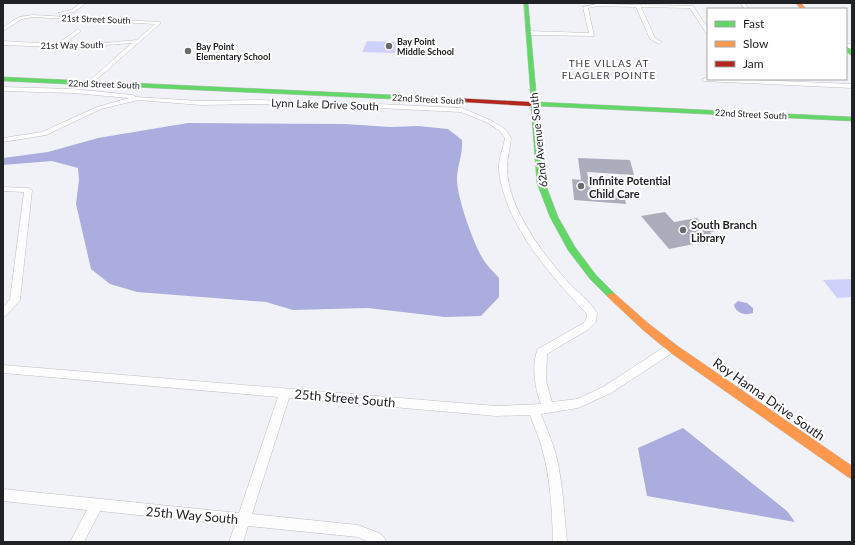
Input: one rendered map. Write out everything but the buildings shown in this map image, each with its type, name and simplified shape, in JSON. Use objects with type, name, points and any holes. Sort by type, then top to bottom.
[{"type":"street","points":[[19,12],[69,12],[84,3]]},
{"type":"street","name":"62nd Avenue South","points":[[526,3],[541,183],[546,202],[554,220],[570,248],[599,283],[626,309],[671,348]]},
{"type":"street","points":[[528,33],[592,35],[586,10],[586,7],[590,5],[691,7],[707,31]]},
{"type":"street","points":[[638,6],[653,39],[659,42]]},
{"type":"street","name":"21st Street South","points":[[3,27],[21,18],[33,16],[160,22],[140,41]]},
{"type":"street","points":[[56,47],[78,31]]},
{"type":"street","points":[[90,83],[140,41]]},
{"type":"street","name":"21st Way South","points":[[3,43],[56,47],[100,46],[140,41]]},
{"type":"street","name":"22nd Street South","points":[[3,79],[852,119]]},
{"type":"street","points":[[705,80],[740,80],[852,86]]},
{"type":"street","points":[[807,80],[811,84]]},
{"type":"street","points":[[3,89],[73,91],[138,98]]},
{"type":"street","name":"Lynn Lake Drive South","points":[[3,140],[44,134],[99,108],[138,98],[201,103],[262,102],[317,106],[371,106],[462,110],[488,121],[503,130],[508,138],[502,170],[511,203],[522,224],[536,248],[555,273],[592,313],[591,322],[586,327],[542,352],[539,372],[542,395],[549,408]]},
{"type":"street","points":[[3,189],[28,190],[15,300],[3,314]]},
{"type":"street","name":"25th Street South","points":[[3,369],[496,411],[534,410],[578,403],[608,390],[671,348]]},
{"type":"street","name":"Roy Hanna Drive South","points":[[671,348],[852,473]]},
{"type":"street","points":[[236,542],[285,393]]},
{"type":"street","points":[[534,410],[544,434],[551,457],[556,486],[560,542]]},
{"type":"street","name":"25th Way South","points":[[3,496],[358,531],[374,538],[378,542]]},
{"type":"street","points":[[77,542],[96,506]]},
{"type":"shaded area","points":[[367,41],[399,42],[395,53],[362,52]]},
{"type":"shaded area","points":[[188,123],[345,124],[390,127],[418,126],[448,129],[462,140],[462,149],[457,177],[459,195],[470,231],[479,252],[486,264],[499,278],[499,297],[481,316],[445,317],[368,308],[293,310],[266,302],[137,292],[110,284],[91,269],[76,204],[79,180],[78,168],[52,161],[3,165],[3,158],[48,152],[98,138]]},
{"type":"shaded area","points":[[852,279],[852,297],[837,298],[823,280]]},
{"type":"shaded area","points":[[738,301],[747,303],[753,308],[753,313],[747,314],[739,312],[734,305]]},
{"type":"shaded area","points":[[683,428],[787,511],[795,522],[647,496],[638,448]]},
{"type":"traffic: fast","points":[[526,3],[541,183],[554,217],[571,248],[593,277],[612,296]]},
{"type":"traffic: fast","points":[[847,49],[852,54]]},
{"type":"traffic: fast","points":[[3,79],[414,98]]},
{"type":"traffic: fast","points":[[530,104],[852,119]]},
{"type":"traffic: slow","points":[[798,3],[803,8]]},
{"type":"traffic: slow","points":[[612,296],[646,327],[675,350],[852,473]]},
{"type":"traffic: jam","points":[[414,98],[530,104]]},
{"type":"place","name":"Bay Point Middle School","points":[[389,46]]},
{"type":"place","name":"Bay Point Elementary School","points":[[188,51]]},
{"type":"place","name":"Infinite Potential Child Care","points":[[581,186]]},
{"type":"place","name":"South Branch Library","points":[[683,230]]},
{"type":"district","name":"THE VILLAS AT FLAGLER POINTE","points":[[609,68]]}]
